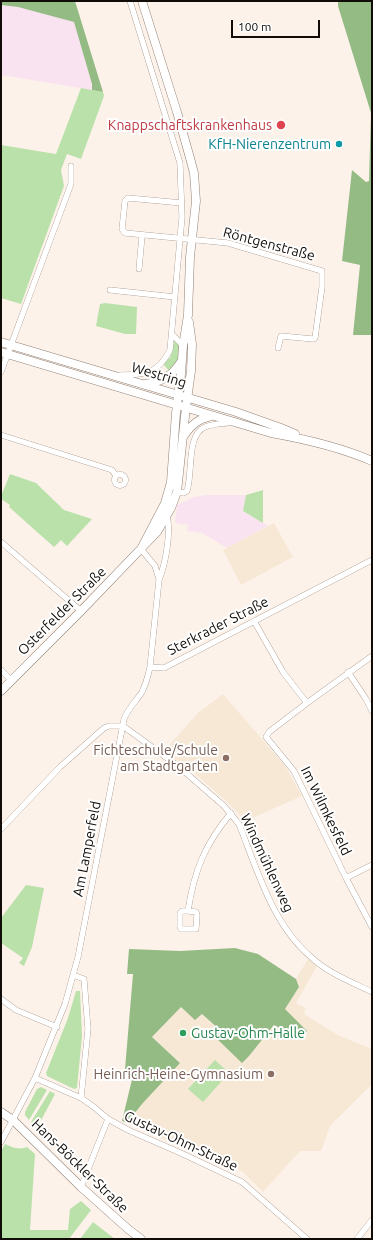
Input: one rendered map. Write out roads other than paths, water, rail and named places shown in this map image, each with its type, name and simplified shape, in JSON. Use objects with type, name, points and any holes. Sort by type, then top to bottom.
[{"type":"main road","name":"Osterfelder Straße","points":[[1,691],[157,532],[167,515],[177,492],[186,407],[184,396],[182,346],[188,315],[192,240],[196,201],[194,173],[190,158],[142,1]]},
{"type":"main road","name":"Osterfelder Straße","points":[[141,550],[150,530],[159,516],[167,496],[170,482],[177,405],[184,396],[191,371],[192,353],[188,315]]},
{"type":"main road","name":"Westring","points":[[1,342],[184,396],[281,428],[307,440]]},
{"type":"main road","name":"Westring","points":[[4,353],[271,433],[307,440],[360,456],[372,462]]},
{"type":"main road","points":[[143,384],[154,383],[167,378],[176,370],[182,359]]},
{"type":"main road","points":[[183,437],[196,421],[212,415]]},
{"type":"main road","name":"Hans-Böckler-Straße","points":[[1,1112],[13,1120],[81,1187],[128,1230],[141,1239]]},
{"type":"street","points":[[116,375],[150,372],[162,363],[170,350],[182,203],[179,161],[130,1]]},
{"type":"street","points":[[156,84],[167,81]]},
{"type":"street","points":[[179,161],[190,158]]},
{"type":"street","points":[[1,372],[4,353],[12,345],[71,184],[71,166]]},
{"type":"street","points":[[182,203],[128,198],[125,201],[122,229],[125,233],[142,236],[192,240]]},
{"type":"street","points":[[139,269],[142,236]]},
{"type":"street","name":"Röntgenstraße","points":[[192,240],[228,243],[322,271],[322,287],[315,338],[281,336],[278,348]]},
{"type":"street","points":[[110,290],[175,297]]},
{"type":"street","points":[[172,334],[182,346]]},
{"type":"street","name":"Osterfelder Straße","points":[[177,492],[183,493],[187,491],[191,473],[194,439],[198,433],[204,427],[234,422]]},
{"type":"street","points":[[1,435],[112,470],[116,476]]},
{"type":"street","points":[[1,829],[60,767],[104,728],[109,726],[122,726],[126,713],[142,691],[147,680],[150,667],[160,580],[164,568],[169,524],[167,515]]},
{"type":"street","points":[[1,542],[81,611]]},
{"type":"street","points":[[141,550],[155,566],[160,580]]},
{"type":"street","name":"Sterkrader Straße","points":[[150,667],[164,668],[372,560]]},
{"type":"street","points":[[254,621],[283,672],[307,703]]},
{"type":"street","name":"Im Wilmkesfeld","points":[[372,656],[348,672],[269,732],[266,737],[294,771],[346,878],[372,927]]},
{"type":"street","points":[[1,670],[12,680]]},
{"type":"street","points":[[348,672],[372,711]]},
{"type":"street","name":"Windmühlenweg","points":[[122,726],[178,766],[231,813],[239,824],[274,911],[286,929],[311,958],[335,974],[372,992]]},
{"type":"street","name":"Am Lamperfeld","points":[[1,1142],[36,1078],[57,1027],[73,975],[93,883],[122,726]]},
{"type":"street","points":[[188,911],[192,888],[200,862],[216,832],[231,813]]},
{"type":"street","points":[[346,878],[372,866]]},
{"type":"street","points":[[73,975],[84,979],[88,1029],[81,1098]]},
{"type":"street","points":[[1,1000],[16,1010],[57,1027]]},
{"type":"street","name":"Gustav-Ohm-Straße","points":[[36,1078],[81,1098],[108,1119],[128,1130],[242,1182],[307,1239]]},
{"type":"street","points":[[81,1187],[108,1119]]},
{"type":"street","points":[[357,1239],[372,1220]]},
{"type":"place","name":"Knappschaftskrankenhaus","points":[[281,125]]},
{"type":"place","name":"KfH-Nierenzentrum","points":[[339,144]]},
{"type":"place","name":"Fichteschule/Schule am Stadtgarten","points":[[226,758]]},
{"type":"place","name":"Gustav-Ohm-Halle","points":[[183,1033]]},
{"type":"place","name":"Heinrich-Heine-Gymnasium","points":[[271,1074]]}]
